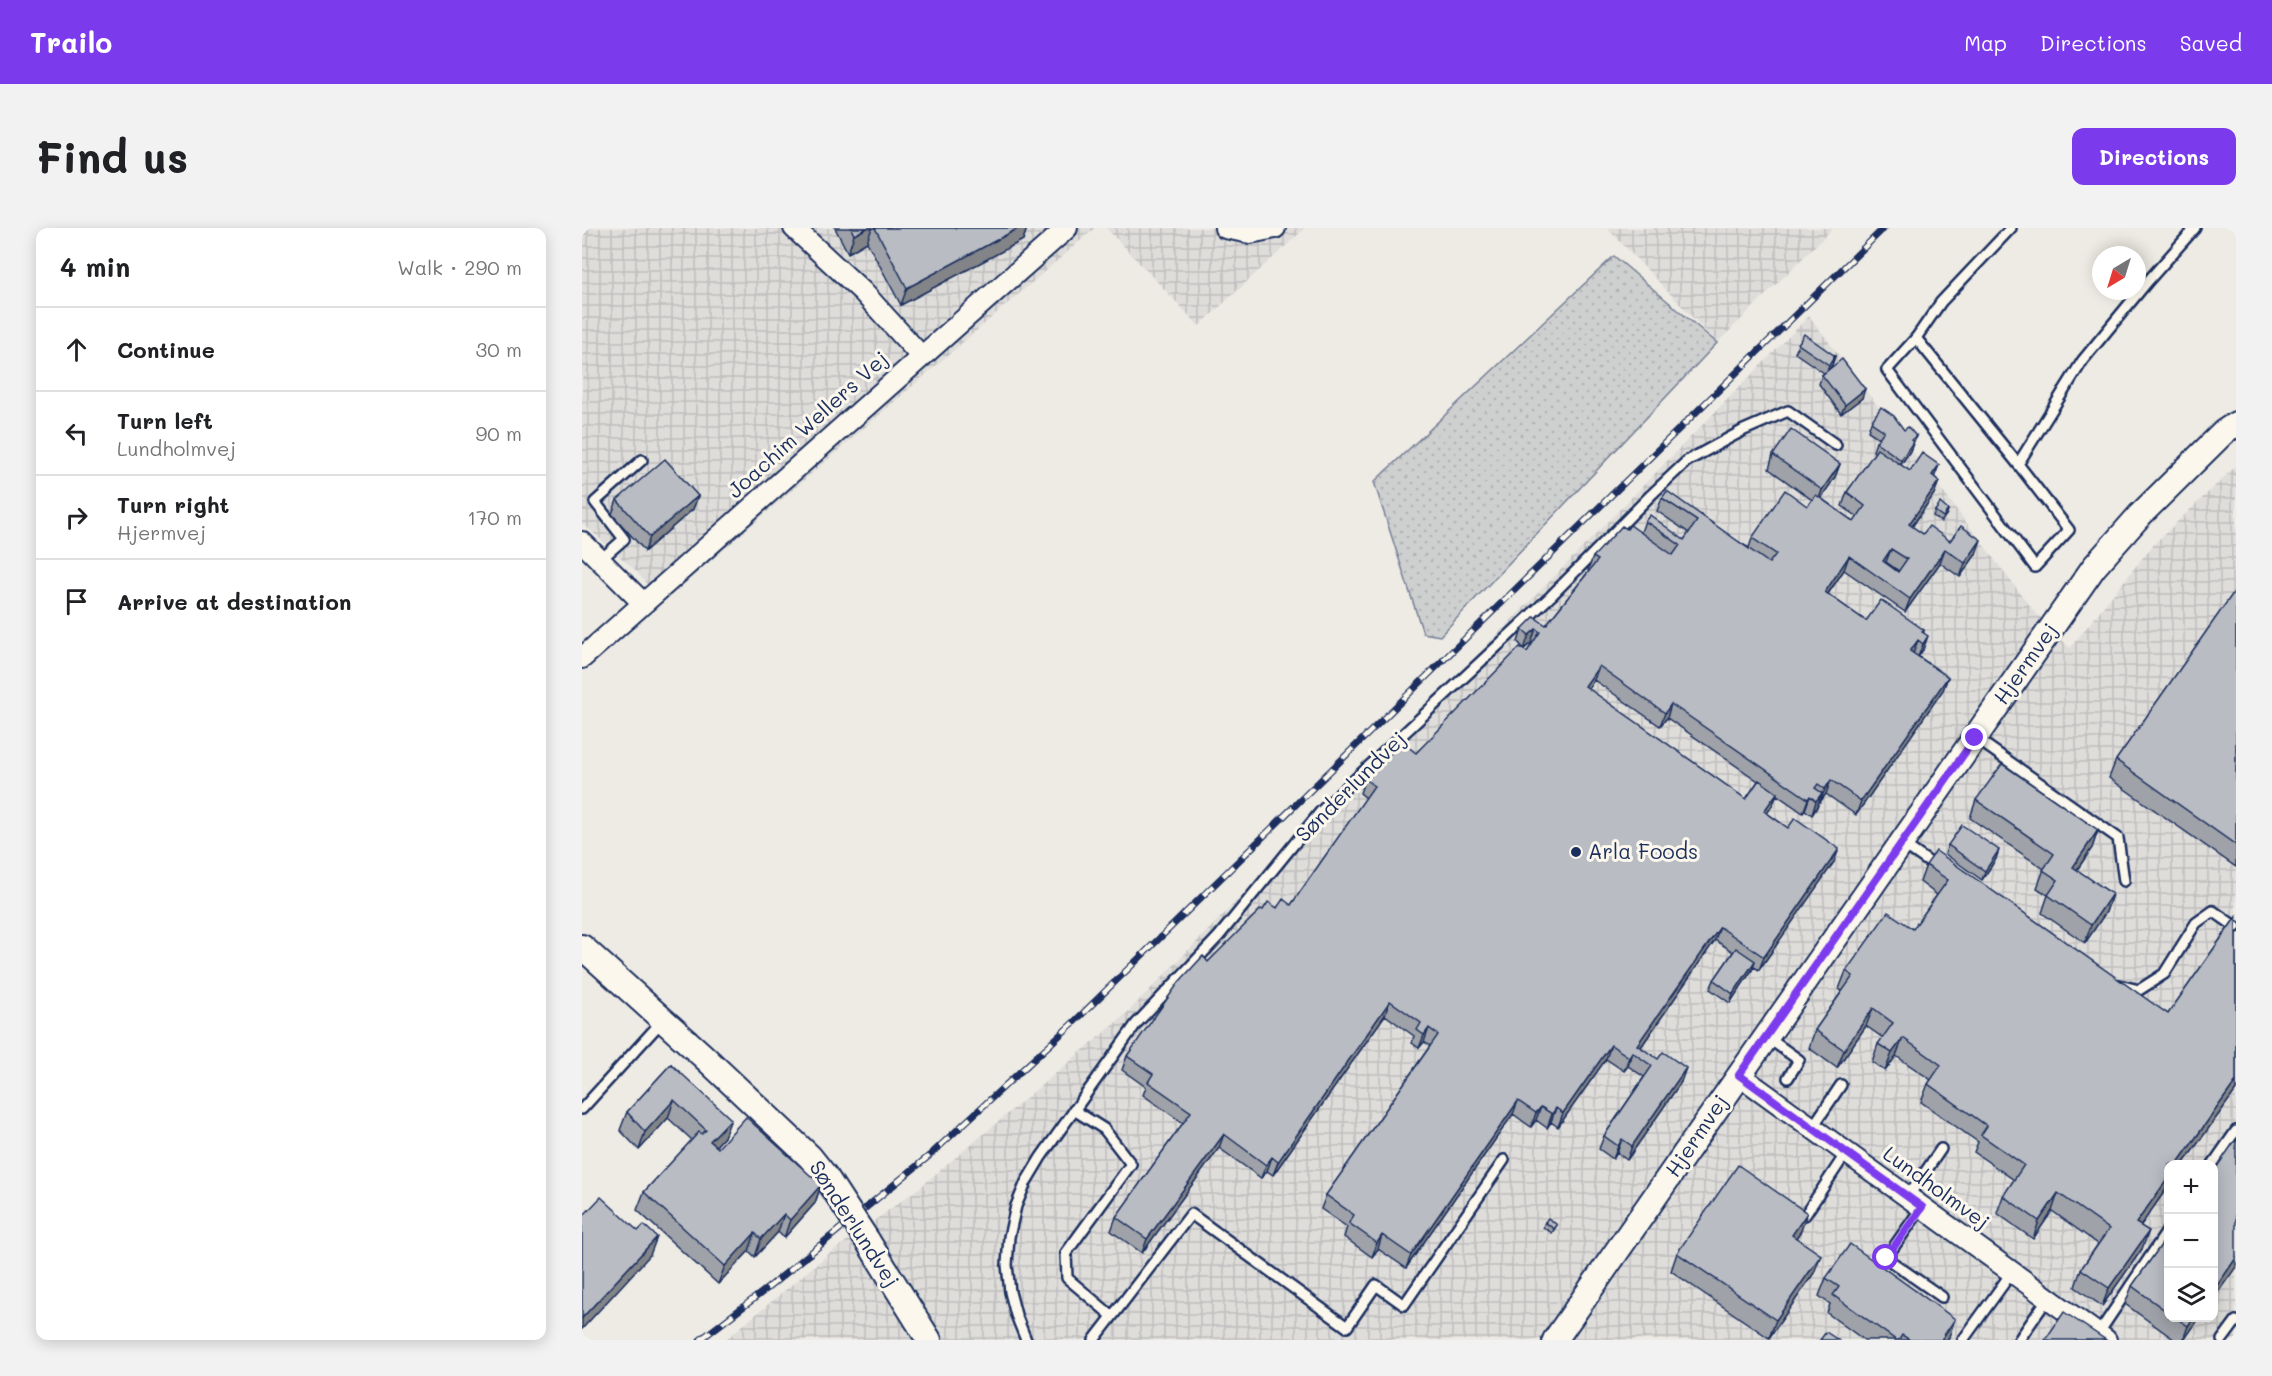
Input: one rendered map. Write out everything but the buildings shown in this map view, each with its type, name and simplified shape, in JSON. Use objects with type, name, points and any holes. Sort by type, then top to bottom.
[{"type":"street","points":[[794,228],[863,292],[921,356]]},
{"type":"street","name":"Joachim Wellers Vej","points":[[582,658],[1067,228]]},
{"type":"street","points":[[1225,228],[1250,233],[1275,228]]},
{"type":"street","name":"Hjermvej","points":[[1555,1340],[2094,567],[2140,515],[2224,432],[2236,424]]},
{"type":"street","points":[[582,542],[643,603]]},
{"type":"street","name":"Sønderlundvej","points":[[582,947],[810,1157],[826,1177],[867,1240],[929,1340]]},
{"type":"street","name":"Lundholmvej","points":[[1739,1075],[2102,1337]]},
{"type":"lane","points":[[1916,338],[2069,530],[2036,567],[1887,370],[1916,338],[1941,302],[2011,228]]},
{"type":"lane","points":[[2018,464],[2083,360],[2195,228]]},
{"type":"lane","name":"Sønderlundvej","points":[[1026,1340],[1010,1292],[1007,1265],[1009,1237],[1016,1206],[1026,1182],[1136,1024],[1219,936],[1320,812],[1551,596],[1688,461],[1744,430],[1788,411],[1836,445]]},
{"type":"lane","points":[[600,560],[624,539],[594,502],[642,460]]},
{"type":"lane","points":[[1975,738],[2118,838],[2124,881]]},
{"type":"lane","points":[[1901,843],[1940,870]]},
{"type":"lane","points":[[2108,982],[2139,990],[2164,974],[2196,923],[2213,911],[2236,927]]},
{"type":"lane","points":[[582,1109],[663,1020]]},
{"type":"lane","points":[[1766,1036],[1799,1060],[1788,1078]]},
{"type":"lane","points":[[1812,1128],[1841,1085]]},
{"type":"lane","points":[[1074,1110],[1104,1129],[1131,1164],[1066,1253],[1067,1278],[1112,1316]]},
{"type":"lane","points":[[2216,1160],[2236,1131]]},
{"type":"lane","points":[[1941,1149],[1886,1258],[1942,1297]]},
{"type":"lane","points":[[1805,1215],[1846,1153]]},
{"type":"lane","points":[[1094,1340],[1191,1214],[1347,1327],[1376,1285],[1404,1305],[1504,1160]]},
{"type":"lane","points":[[2102,1337],[2164,1238]]},
{"type":"lane","points":[[1963,1340],[2012,1272]]},
{"type":"lane","points":[[2019,1340],[2048,1298]]},
{"type":"lane","points":[[2222,1340],[2236,1321]]},
{"type":"shaded area","points":[[582,228],[1095,228],[662,603],[635,570],[582,523]]},
{"type":"shaded area","points":[[1106,228],[1305,228],[1199,326]]},
{"type":"shaded area","points":[[1607,228],[1833,228],[1717,343]]},
{"type":"shaded area","points":[[1614,256],[1717,343],[1440,636],[1423,633],[1374,482]]},
{"type":"shaded area","points":[[1809,316],[2033,610],[2070,648],[2153,545],[2236,466],[2236,1340],[725,1340],[830,1253],[923,1185],[1126,1014]]},
{"type":"railway","points":[[700,1340],[769,1287],[929,1156],[1073,1023],[1884,228]]},
{"type":"place","name":"Arla Foods","points":[[1576,852]]},
{"type":"route","points":[[1886,1258],[1922,1207],[1739,1075],[1975,738]]}]
